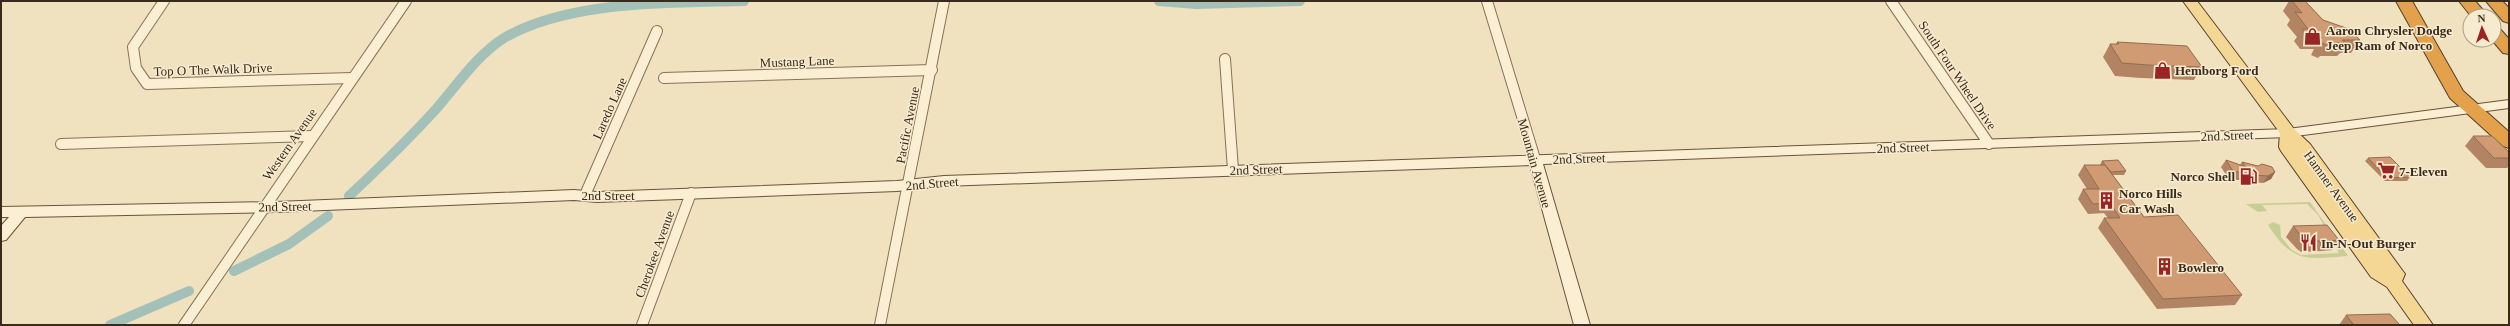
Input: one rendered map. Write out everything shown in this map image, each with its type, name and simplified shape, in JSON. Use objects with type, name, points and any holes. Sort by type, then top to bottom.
[{"type":"highway","points":[[2404,1],[2456,94],[2509,142]]},
{"type":"highway","points":[[2494,1],[2509,18]]},
{"type":"highway","points":[[2502,25],[2509,33]]},
{"type":"highway","points":[[2502,41],[2509,49]]},
{"type":"main road","name":"Hamner Avenue","points":[[2190,1],[2288,133],[2304,148],[2396,274],[2393,282],[2424,325]]},
{"type":"street","name":"Top O The Walk Drive","points":[[164,1],[133,47],[136,68],[147,84],[352,78]]},
{"type":"street","name":"Western Avenue","points":[[184,325],[312,136],[406,1]]},
{"type":"street","name":"Pacific Avenue","points":[[880,325],[932,70],[944,1]]},
{"type":"street","name":"Mountain Avenue","points":[[1487,1],[1535,159],[1582,325]]},
{"type":"street","name":"South Four Wheel Drive","points":[[1891,1],[1989,144]]},
{"type":"street","name":"Laredo Lane","points":[[585,195],[656,31]]},
{"type":"street","points":[[1225,59],[1233,170]]},
{"type":"street","name":"Mustang Lane","points":[[664,78],[932,70]]},
{"type":"street","name":"2nd Street","points":[[1,212],[326,205],[585,195],[597,197],[908,185],[944,181],[1233,170],[2288,133],[2509,104]]},
{"type":"street","points":[[61,144],[312,136]]},
{"type":"street","name":"Cherokee Avenue","points":[[642,325],[691,193]]},
{"type":"street","points":[[1,236],[21,212]]},
{"type":"green space","points":[[2310,202],[2348,256],[2311,258],[2302,256],[2293,253],[2277,238],[2268,225],[2273,222],[2280,225],[2281,237],[2292,250],[2301,255],[2339,253],[2318,215],[2307,204],[2262,205],[2267,211],[2258,212],[2246,204]]},
{"type":"building","points":[[2292,1],[2305,1],[2323,20],[2349,29],[2360,40],[2342,40],[2346,43],[2328,43],[2327,45],[2319,42],[2322,37],[2308,36],[2302,29],[2308,29],[2295,12],[2302,13]]},
{"type":"building","points":[[2117,42],[2187,46],[2202,67],[2122,63],[2110,44],[2119,44]]},
{"type":"building","points":[[2473,136],[2492,136],[2509,152],[2509,158],[2494,158]]},
{"type":"building","points":[[2390,157],[2410,177],[2387,178],[2368,158]]},
{"type":"building","points":[[2118,160],[2126,171],[2111,172],[2102,161]]},
{"type":"building","points":[[2226,160],[2246,167],[2242,162],[2258,166],[2262,164],[2272,167],[2275,172],[2268,176],[2252,175],[2249,171],[2242,173],[2233,171]]},
{"type":"building","points":[[2084,165],[2105,165],[2144,217],[2178,215],[2242,295],[2163,299],[2104,218],[2120,218],[2110,203],[2093,204],[2083,189],[2099,189]]},
{"type":"building","points":[[2327,225],[2339,240],[2309,241],[2304,239],[2293,226]]},
{"type":"building","points":[[2390,314],[2400,325],[2354,325],[2346,315]]},
{"type":"waterway","points":[[349,196],[426,120],[476,62],[504,38],[530,26],[559,16],[589,10],[621,6],[684,2],[744,1]]},
{"type":"waterway","points":[[1159,1],[1196,4],[1300,1]]},
{"type":"waterway","points":[[234,271],[289,244],[328,216]]},
{"type":"waterway","points":[[110,325],[189,291]]},
{"type":"place","name":"Aaron Chrysler Dodge Jeep Ram of Norco","points":[[2313,37]]},
{"type":"place","name":"Hemborg Ford","points":[[2162,70]]},
{"type":"place","name":"7-Eleven","points":[[2386,171]]},
{"type":"place","name":"Norco Shell","points":[[2248,176]]},
{"type":"place","name":"Norco Hills Car Wash","points":[[2106,200]]},
{"type":"place","name":"In-N-Out Burger","points":[[2308,243]]},
{"type":"place","name":"Bowlero","points":[[2165,267]]}]
